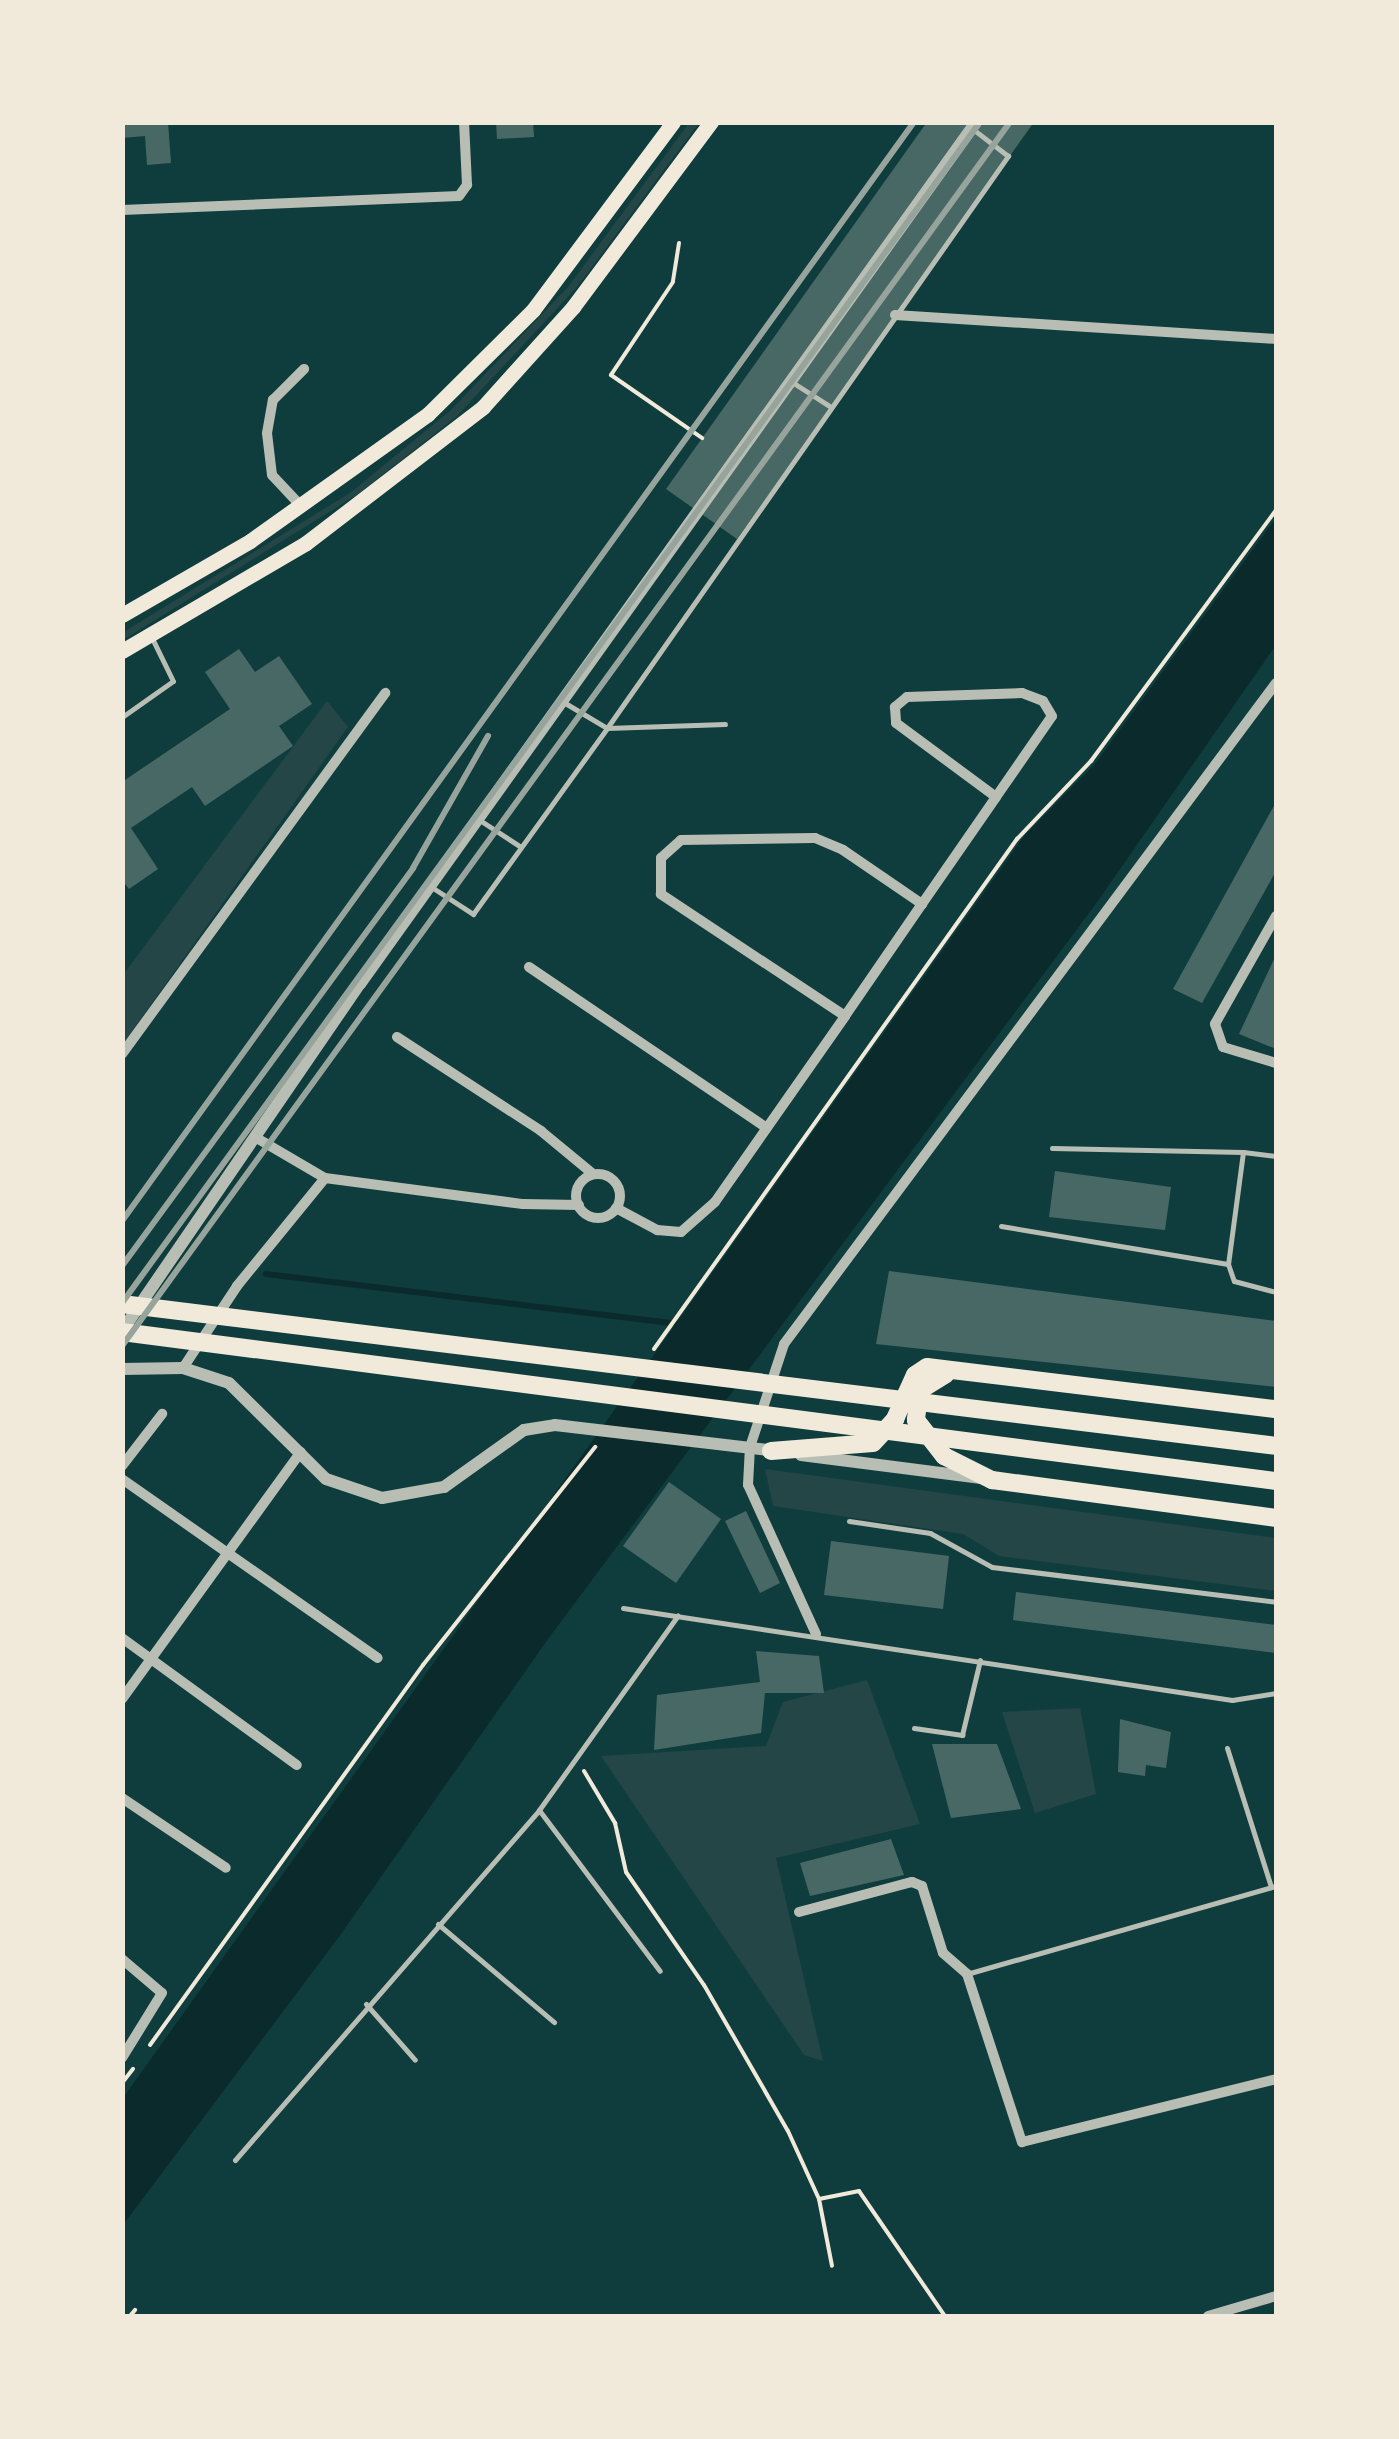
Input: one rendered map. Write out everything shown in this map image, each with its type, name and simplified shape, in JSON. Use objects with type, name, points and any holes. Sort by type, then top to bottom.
[{"type":"main road","points":[[122,614],[300,506],[428,414],[486,362],[570,266],[673,122]]},
{"type":"main road","points":[[123,651],[306,543],[470,419],[572,308],[711,122]]},
{"type":"main road","points":[[122,1304],[1276,1446]]},
{"type":"main road","points":[[122,1331],[1276,1482]]},
{"type":"main road","points":[[771,1451],[873,1442],[896,1419],[915,1375],[927,1367],[1276,1410]]},
{"type":"main road","points":[[987,1375],[930,1378],[914,1409],[930,1444],[992,1480],[1276,1518]]},
{"type":"street","points":[[122,210],[459,196],[466,185],[464,122]]},
{"type":"street","points":[[122,1331],[430,886],[974,126]]},
{"type":"street","points":[[896,315],[1276,338]]},
{"type":"street","points":[[300,506],[272,475],[267,433],[273,400],[304,368]]},
{"type":"street","points":[[816,1634],[750,1496],[750,1448],[784,1344],[1276,683]]},
{"type":"street","points":[[122,1054],[385,693]]},
{"type":"street","points":[[616,1208],[657,1230],[681,1232],[715,1202],[767,1128],[844,1016],[922,904],[996,797],[1052,716],[1043,701],[1022,693],[907,697],[895,707],[896,723],[996,797]]},
{"type":"street","points":[[844,1016],[660,894],[662,858],[681,840],[815,838],[922,904]]},
{"type":"street","points":[[1276,918],[1215,1024],[1224,1046],[1276,1063]]},
{"type":"street","points":[[529,968],[767,1128]]},
{"type":"street","points":[[397,1038],[541,1131],[593,1174],[608,1176],[618,1186],[616,1208]]},
{"type":"street","points":[[256,1138],[325,1178],[523,1204],[578,1205],[596,1217],[616,1208]]},
{"type":"street","points":[[578,1205],[580,1183],[593,1174]]},
{"type":"street","points":[[182,1368],[237,1286],[325,1178]]},
{"type":"street","points":[[122,1370],[182,1368],[229,1383],[347,1490],[395,1498],[444,1487],[524,1430],[583,1426],[992,1480]]},
{"type":"street","points":[[122,1466],[162,1414]]},
{"type":"street","points":[[122,1699],[301,1452]]},
{"type":"street","points":[[122,1479],[378,1658]]},
{"type":"street","points":[[122,1638],[297,1766]]},
{"type":"street","points":[[122,1798],[226,1868]]},
{"type":"street","points":[[799,1912],[917,1883],[942,1953],[967,1974],[1022,2142],[1276,2079]]},
{"type":"street","points":[[122,1959],[162,1993],[122,2058]]},
{"type":"street","points":[[1208,2316],[1276,2296]]},
{"type":"lane","points":[[430,886],[473,914],[607,728],[1008,156],[974,126]]},
{"type":"lane","points":[[791,381],[831,407]]},
{"type":"lane","points":[[122,717],[174,681],[150,635]]},
{"type":"lane","points":[[562,702],[607,728],[725,724]]},
{"type":"lane","points":[[478,820],[521,847]]},
{"type":"lane","points":[[1052,1148],[1276,1156]]},
{"type":"lane","points":[[1243,1152],[1228,1264],[1234,1281],[1276,1292]]},
{"type":"lane","points":[[1002,1226],[1228,1264]]},
{"type":"lane","points":[[848,1521],[930,1533],[992,1567],[1276,1602]]},
{"type":"lane","points":[[624,1608],[816,1634],[1232,1700],[1276,1693]]},
{"type":"lane","points":[[235,2160],[366,2004],[540,1810],[678,1615]]},
{"type":"lane","points":[[914,1728],[962,1735],[980,1660]]},
{"type":"lane","points":[[967,1974],[1274,1886],[1227,1748]]},
{"type":"lane","points":[[540,1810],[660,1971]]},
{"type":"lane","points":[[438,1923],[554,2022]]},
{"type":"lane","points":[[366,2004],[415,2060]]},
{"type":"path","points":[[679,243],[674,282],[612,375],[702,438]]},
{"type":"path","points":[[646,1363],[674,1316],[1017,839],[1091,761],[1276,510]]},
{"type":"path","points":[[146,2050],[423,1665],[599,1442]]},
{"type":"path","points":[[576,1758],[615,1823],[626,1872],[704,1986],[788,2131],[819,2199],[832,2266]]},
{"type":"path","points":[[122,2083],[134,2067]]},
{"type":"path","points":[[819,2199],[859,2191],[945,2316]]},
{"type":"path","points":[[130,2316],[135,2310]]},
{"type":"shaded area","points":[[689,123],[699,123],[577,287],[456,417],[358,494],[123,640],[122,633],[350,493],[451,410],[568,287]]},
{"type":"shaded area","points":[[1276,518],[1276,645],[1095,905],[548,1639],[341,1934],[123,2225],[123,2098],[1025,835],[1094,765]]},
{"type":"shaded area","points":[[327,701],[348,727],[123,1044],[123,975]]},
{"type":"shaded area","points":[[765,1469],[1276,1538],[1276,1591],[999,1556],[963,1534],[773,1506]]},
{"type":"shaded area","points":[[867,1680],[920,1824],[776,1858],[823,2061],[804,2055],[601,1756],[766,1746],[783,1702]]},
{"type":"shaded area","points":[[1080,1708],[1096,1794],[1035,1813],[1002,1712]]},
{"type":"building","points":[[122,122],[168,122],[171,163],[147,165],[145,136],[122,138]]},
{"type":"building","points":[[496,122],[533,122],[534,137],[497,139]]},
{"type":"building","points":[[927,122],[1034,122],[737,539],[666,489]]},
{"type":"building","points":[[239,649],[255,672],[279,656],[312,704],[279,726],[293,746],[205,806],[192,787],[131,828],[158,869],[129,889],[122,880],[122,782],[230,709],[205,672]]},
{"type":"building","points":[[1276,802],[1276,871],[1202,1003],[1173,989]]},
{"type":"building","points":[[1276,955],[1276,1049],[1239,1034]]},
{"type":"building","points":[[1055,1171],[1171,1187],[1165,1230],[1049,1217]]},
{"type":"building","points":[[889,1271],[1276,1321],[1276,1387],[876,1344]]},
{"type":"building","points":[[669,1482],[721,1519],[676,1583],[623,1546]]},
{"type":"building","points":[[746,1511],[780,1583],[760,1593],[725,1521]]},
{"type":"building","points":[[831,1541],[949,1556],[943,1609],[824,1595]]},
{"type":"building","points":[[1016,1592],[1276,1625],[1276,1653],[1013,1620]]},
{"type":"building","points":[[756,1651],[819,1656],[824,1693],[765,1693],[761,1733],[654,1750],[657,1695],[760,1682]]},
{"type":"building","points":[[1120,1719],[1171,1732],[1166,1768],[1146,1765],[1145,1776],[1118,1772]]},
{"type":"building","points":[[932,1744],[997,1744],[1021,1809],[951,1818]]},
{"type":"building","points":[[891,1839],[904,1875],[810,1896],[800,1863]]},
{"type":"waterway","points":[[266,1274],[677,1324]]},
{"type":"railway","points":[[122,1221],[914,122]]},
{"type":"railway","points":[[122,1303],[980,122]]},
{"type":"railway","points":[[122,1346],[1010,122]]},
{"type":"railway","points":[[122,1266],[413,868],[488,736]]}]
